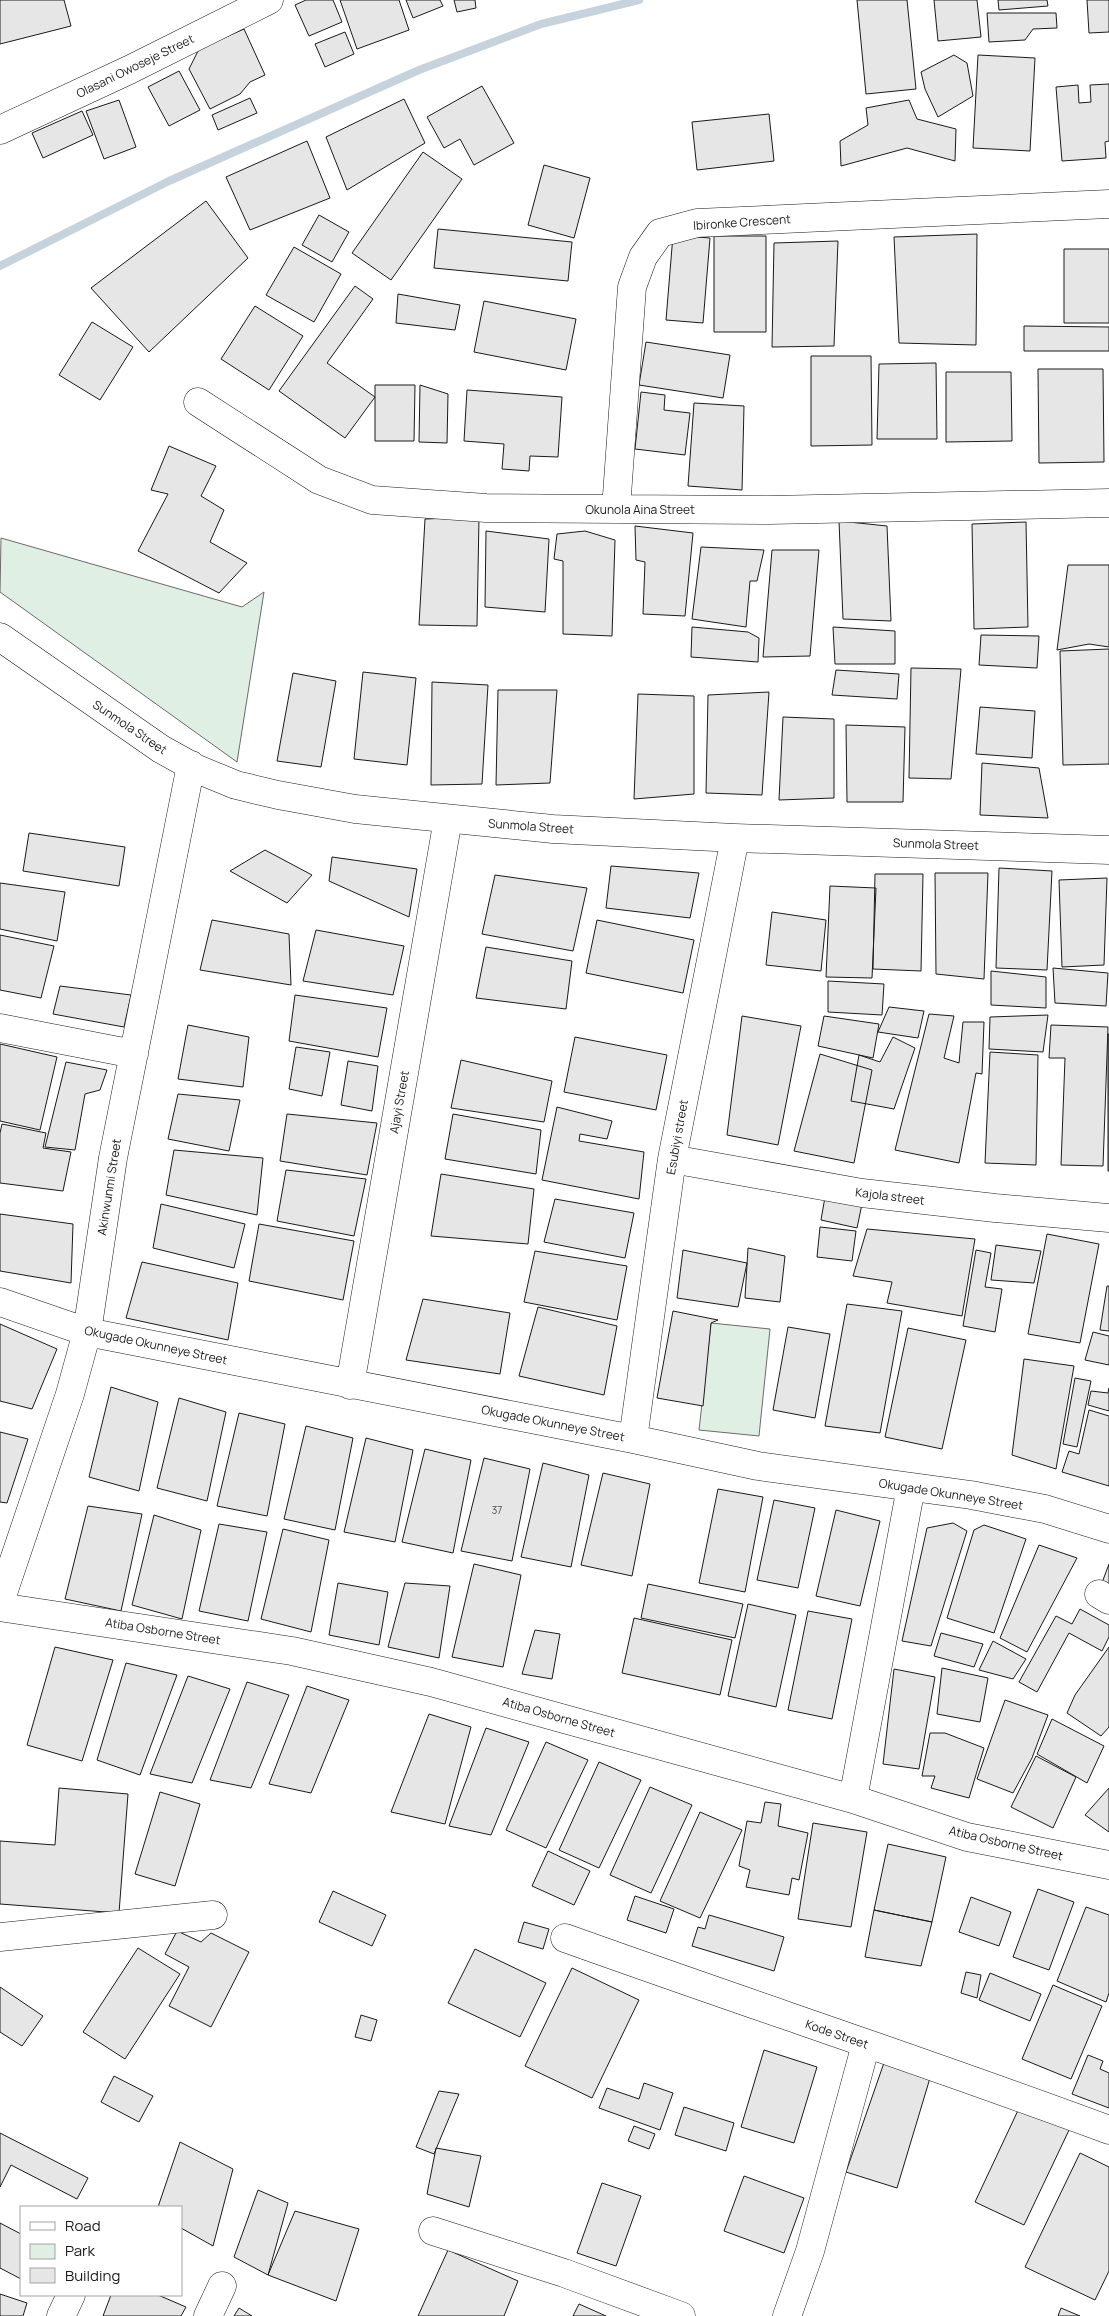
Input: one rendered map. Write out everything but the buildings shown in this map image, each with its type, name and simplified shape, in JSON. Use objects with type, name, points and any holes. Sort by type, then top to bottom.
[{"type":"street","name":"Olasani Owoseje Street","points":[[0,130],[129,70],[269,0]]},
{"type":"street","name":"Ibironke Crescent","points":[[616,509],[632,287],[643,257],[660,232],[697,223],[1109,204]]},
{"type":"street","name":"Okunola Aina Street","points":[[198,402],[319,480],[372,500],[486,508],[779,510],[1109,503]]},
{"type":"street","name":"Sunmola Street","points":[[0,637],[161,749],[236,785],[278,795],[355,809],[553,829],[735,838],[1109,850]]},
{"type":"street","name":"Akinwunmi Street","points":[[0,1602],[70,1394],[87,1332],[113,1158],[191,765]]},
{"type":"street","name":"Ajayi Street","points":[[350,1385],[448,819]]},
{"type":"street","name":"Esubiyi street","points":[[633,1440],[672,1159],[735,838]]},
{"type":"street","points":[[0,1028],[134,1054]]},
{"type":"street","name":"Kajola street","points":[[672,1159],[862,1193],[995,1208],[1109,1218]]},
{"type":"street","name":"Okugade Okunneye Street","points":[[0,1302],[87,1332],[758,1466],[911,1487],[1045,1509],[1109,1529]]},
{"type":"street","points":[[853,1799],[911,1487]]},
{"type":"street","name":"Atiba Osborne Street","points":[[0,1607],[292,1651],[431,1682],[853,1799],[967,1837],[1109,1865]]},
{"type":"street","points":[[0,1937],[213,1915]]},
{"type":"street","name":"Kode Street","points":[[566,1938],[866,2044],[952,2072],[1109,2130]]},
{"type":"street","points":[[788,2316],[810,2251],[866,2044]]},
{"type":"street","points":[[433,2231],[564,2272],[681,2316]]},
{"type":"street","points":[[208,2316],[222,2286]]},
{"type":"street","points":[[61,2316],[71,2296]]},
{"type":"green space","points":[[1,538],[242,607],[264,592],[237,762],[0,592]]},
{"type":"green space","points":[[711,1323],[770,1329],[759,1436],[699,1430]]},
{"type":"waterway","points":[[0,266],[169,181],[419,70],[541,24],[639,0]]}]
